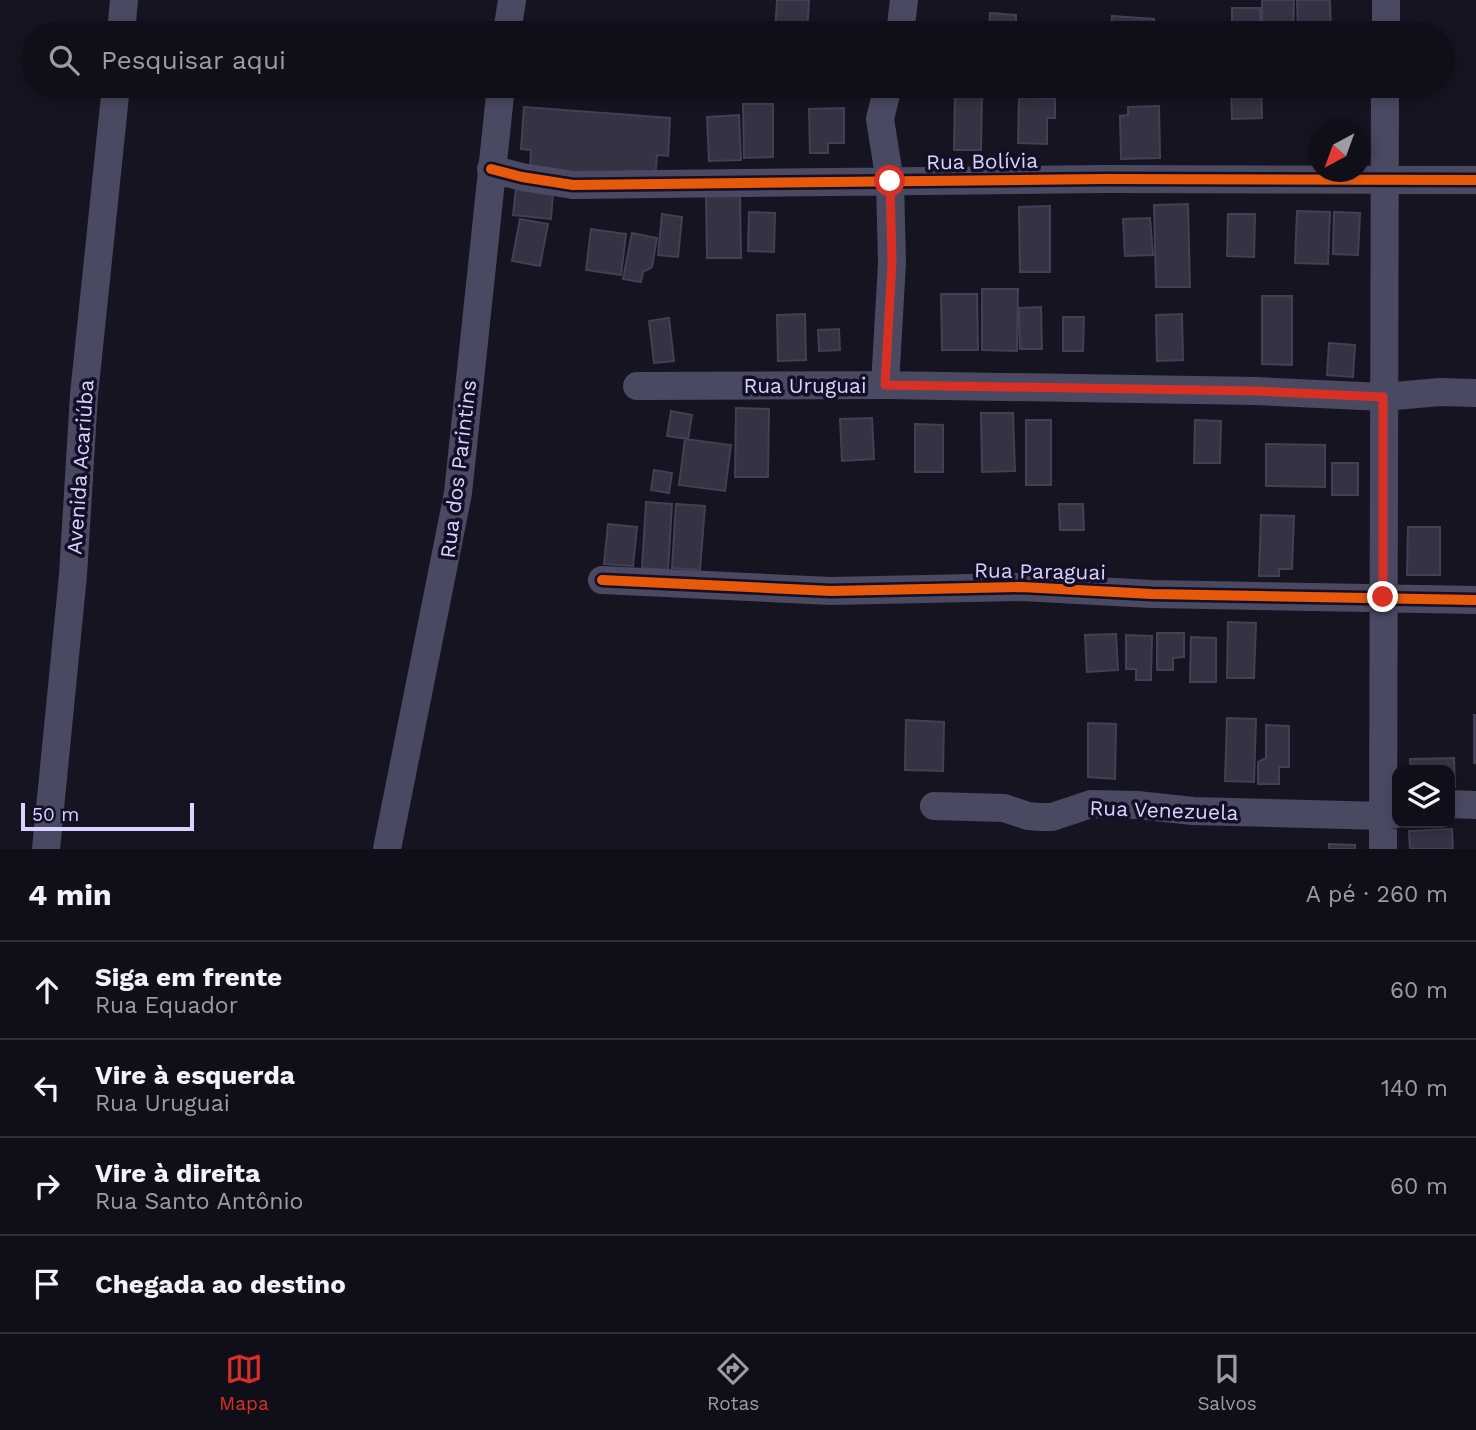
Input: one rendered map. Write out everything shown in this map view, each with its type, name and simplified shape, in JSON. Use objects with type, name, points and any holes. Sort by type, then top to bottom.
[{"type":"street","points":[[122,21],[124,0]]},
{"type":"street","points":[[509,21],[512,0]]},
{"type":"street","points":[[901,21],[904,0]]},
{"type":"street","points":[[1386,0],[1386,21]]},
{"type":"street","name":"Avenida Acariúba","points":[[47,849],[73,575],[85,395],[115,98]]},
{"type":"street","name":"Rua dos Parintins","points":[[387,849],[458,494],[500,98]]},
{"type":"street","points":[[885,98],[880,119],[890,181],[892,262],[885,385]]},
{"type":"street","points":[[1383,849],[1390,815],[1383,597],[1385,98]]},
{"type":"street","name":"Rua Bolívia","points":[[491,169],[573,185],[1105,179],[1476,180]]},
{"type":"street","name":"Rua Uruguai","points":[[637,386],[885,385],[1256,391],[1383,397],[1440,392],[1476,393]]},
{"type":"street","name":"Rua Paraguai","points":[[603,580],[831,591],[1022,587],[1152,594],[1476,600]]},
{"type":"street","name":"Rua Venezuela","points":[[934,806],[1004,808],[1040,817],[1052,817],[1091,804],[1193,811],[1390,815]]},
{"type":"street","points":[[1455,804],[1476,805]]},
{"type":"building","points":[[777,0],[809,0],[808,21],[776,21]]},
{"type":"building","points":[[1262,0],[1294,0],[1293,21],[1262,21]]},
{"type":"building","points":[[1297,0],[1330,0],[1331,21],[1298,21]]},
{"type":"building","points":[[1232,8],[1260,8],[1260,21],[1232,21]]},
{"type":"building","points":[[990,13],[1016,15],[1016,21],[990,21]]},
{"type":"building","points":[[1112,16],[1154,19],[1154,21],[1112,21]]},
{"type":"building","points":[[955,98],[982,98],[981,150],[954,150]]},
{"type":"building","points":[[1019,98],[1055,98],[1055,118],[1047,118],[1047,144],[1018,143]]},
{"type":"building","points":[[1231,98],[1261,98],[1262,118],[1232,119]]},
{"type":"building","points":[[743,104],[773,104],[773,157],[744,158]]},
{"type":"building","points":[[1159,106],[1160,158],[1121,159],[1120,116],[1128,115],[1128,107]]},
{"type":"building","points":[[524,107],[670,118],[668,156],[657,155],[655,180],[530,171],[531,150],[521,149]]},
{"type":"building","points":[[844,108],[844,143],[828,143],[828,153],[810,153],[809,109]]},
{"type":"building","points":[[739,115],[741,160],[709,161],[707,117]]},
{"type":"building","points":[[516,188],[553,192],[551,219],[513,215]]},
{"type":"building","points":[[706,196],[740,196],[741,258],[707,258]]},
{"type":"building","points":[[1188,204],[1190,287],[1156,287],[1154,205]]},
{"type":"building","points":[[1050,206],[1050,272],[1020,272],[1019,207]]},
{"type":"building","points":[[1297,211],[1330,212],[1328,264],[1295,263]]},
{"type":"building","points":[[749,212],[775,213],[774,252],[748,251]]},
{"type":"building","points":[[1334,212],[1360,213],[1358,255],[1333,254]]},
{"type":"building","points":[[662,214],[682,217],[678,257],[658,255]]},
{"type":"building","points":[[1228,214],[1255,214],[1254,257],[1227,256]]},
{"type":"building","points":[[1150,218],[1153,255],[1125,256],[1123,219]]},
{"type":"building","points":[[520,219],[548,224],[540,266],[512,261]]},
{"type":"building","points":[[591,229],[626,234],[621,275],[586,270]]},
{"type":"building","points":[[632,233],[657,238],[652,267],[643,272],[641,282],[623,279]]},
{"type":"building","points":[[982,289],[1018,289],[1017,351],[982,350]]},
{"type":"building","points":[[941,294],[977,294],[978,350],[942,350]]},
{"type":"building","points":[[1262,296],[1292,296],[1292,365],[1262,364]]},
{"type":"building","points":[[1041,307],[1042,349],[1020,349],[1019,308]]},
{"type":"building","points":[[805,314],[806,360],[778,361],[777,315]]},
{"type":"building","points":[[1182,314],[1183,360],[1157,361],[1156,315]]},
{"type":"building","points":[[1063,317],[1084,317],[1083,351],[1063,351]]},
{"type":"building","points":[[669,318],[674,361],[654,363],[649,321]]},
{"type":"building","points":[[839,329],[840,350],[819,351],[818,330]]},
{"type":"building","points":[[1329,343],[1355,345],[1353,377],[1327,375]]},
{"type":"building","points":[[736,408],[769,409],[768,477],[735,477]]},
{"type":"building","points":[[671,411],[692,415],[688,439],[667,436]]},
{"type":"building","points":[[981,413],[1013,413],[1015,471],[982,472]]},
{"type":"building","points":[[872,418],[874,459],[842,461],[840,419]]},
{"type":"building","points":[[1026,420],[1051,420],[1051,485],[1026,485]]},
{"type":"building","points":[[1195,420],[1221,421],[1220,463],[1194,463]]},
{"type":"building","points":[[915,424],[943,425],[943,472],[915,472]]},
{"type":"building","points":[[685,439],[731,445],[725,491],[679,485]]},
{"type":"building","points":[[1266,444],[1325,445],[1325,487],[1266,486]]},
{"type":"building","points":[[1332,463],[1358,463],[1358,495],[1332,495]]},
{"type":"building","points":[[654,470],[672,473],[669,493],[651,490]]},
{"type":"building","points":[[646,502],[672,504],[668,570],[642,568]]},
{"type":"building","points":[[676,504],[705,506],[700,570],[672,568]]},
{"type":"building","points":[[1059,504],[1083,504],[1084,530],[1060,530]]},
{"type":"building","points":[[1261,515],[1294,516],[1292,569],[1279,569],[1279,576],[1259,576]]},
{"type":"building","points":[[608,524],[637,527],[633,566],[604,564]]},
{"type":"building","points":[[1408,527],[1440,527],[1440,575],[1407,575]]},
{"type":"building","points":[[1228,622],[1256,623],[1254,678],[1227,678]]},
{"type":"building","points":[[1157,633],[1184,633],[1184,657],[1173,658],[1173,670],[1157,670]]},
{"type":"building","points":[[1116,634],[1118,670],[1087,672],[1085,635]]},
{"type":"building","points":[[1126,635],[1152,636],[1151,680],[1136,680],[1136,669],[1126,669]]},
{"type":"building","points":[[1191,637],[1216,638],[1216,682],[1190,682]]},
{"type":"building","points":[[1476,715],[1476,763],[1474,763]]},
{"type":"building","points":[[1227,718],[1256,719],[1254,782],[1225,781]]},
{"type":"building","points":[[906,720],[944,722],[943,771],[905,770]]},
{"type":"building","points":[[1088,723],[1116,724],[1115,779],[1088,777]]},
{"type":"building","points":[[1266,725],[1289,726],[1289,767],[1279,767],[1279,784],[1258,784],[1258,762],[1266,758]]},
{"type":"building","points":[[1454,758],[1454,765],[1411,765],[1410,759]]},
{"type":"building","points":[[1452,829],[1453,849],[1410,849],[1409,831]]},
{"type":"building","points":[[1329,844],[1355,845],[1355,849],[1329,849]]},
{"type":"cycle path","points":[[491,169],[573,185],[1105,179],[1476,180]]},
{"type":"cycle path","points":[[602,580],[831,591],[1022,587],[1152,594],[1476,600]]},
{"type":"route","points":[[890,181],[892,262],[885,385],[1256,391],[1383,397],[1383,597]]}]
